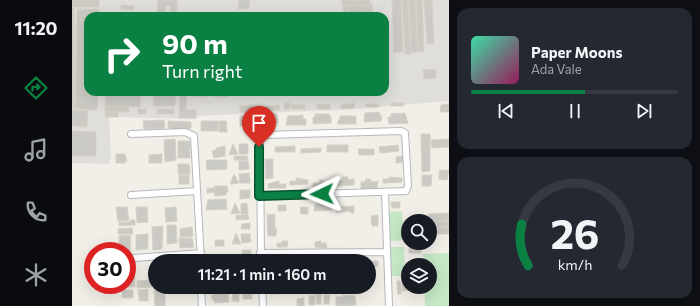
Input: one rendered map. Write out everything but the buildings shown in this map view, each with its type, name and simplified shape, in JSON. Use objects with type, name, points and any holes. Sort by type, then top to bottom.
[{"type":"street","points":[[131,134],[185,132],[194,136],[201,253],[136,258]]},
{"type":"street","points":[[259,196],[406,191],[408,186],[405,133],[265,135],[260,139],[259,196],[260,253],[387,252]]},
{"type":"street","points":[[131,195],[197,191]]},
{"type":"street","points":[[385,192],[389,306]]},
{"type":"street","points":[[201,294],[202,306]]},
{"type":"street","points":[[263,294],[264,306]]},
{"type":"shaded area","points":[[72,0],[449,0],[449,101],[355,109],[198,116],[197,119],[109,117],[111,157],[109,164],[72,163]]},
{"type":"green space","points":[[402,211],[401,240],[390,241],[389,212]]},
{"type":"green space","points":[[391,247],[401,247],[401,250],[404,250],[404,258],[401,258],[401,276],[391,276]]},
{"type":"green space","points":[[449,253],[449,306],[425,306],[424,294],[437,294],[437,258],[423,258],[423,254]]},
{"type":"route","points":[[259,147],[259,196],[322,194]]}]
